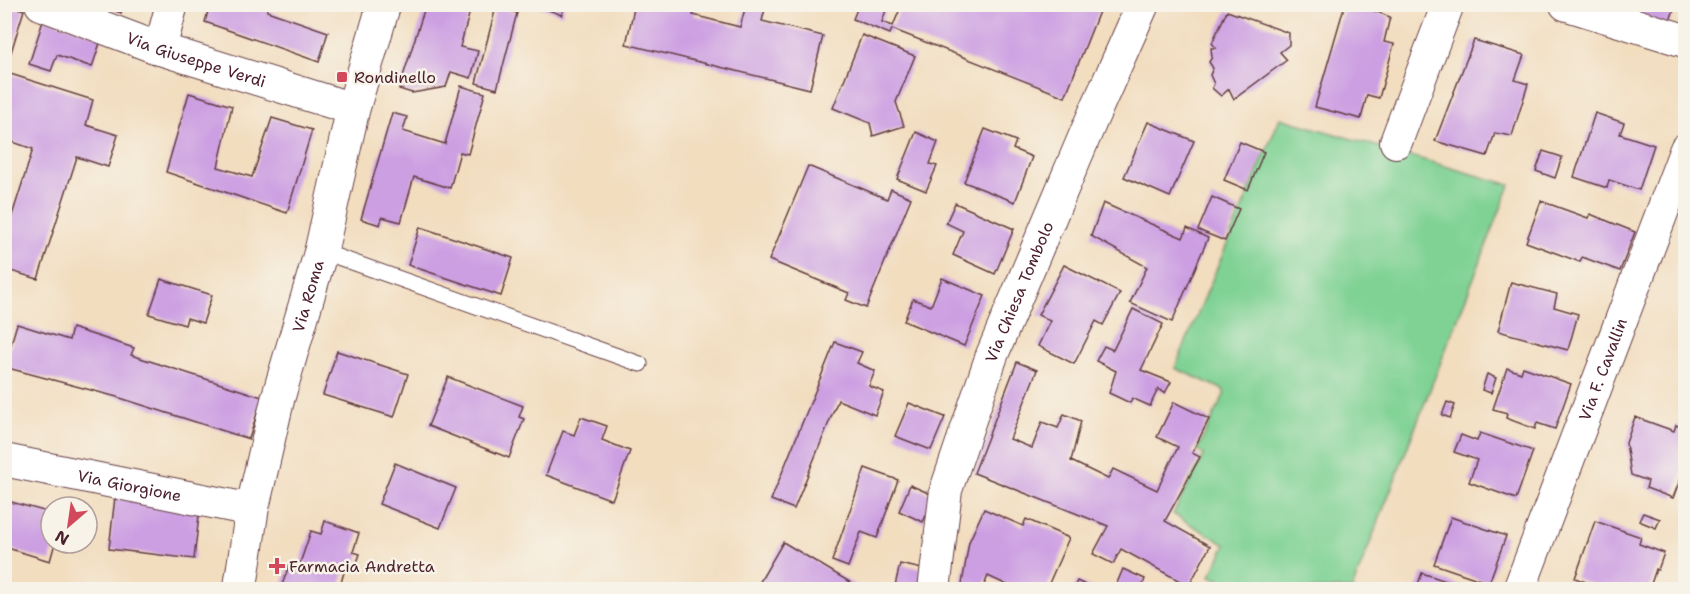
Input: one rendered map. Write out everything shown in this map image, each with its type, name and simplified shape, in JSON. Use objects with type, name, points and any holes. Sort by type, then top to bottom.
[{"type":"main road","name":"Via Roma","points":[[240,590],[252,510],[278,398],[321,251],[353,109],[384,4]]},
{"type":"main road","points":[[1566,4],[1686,41]]},
{"type":"street","name":"Via Giuseppe Verdi","points":[[41,4],[159,49],[353,109]]},
{"type":"street","points":[[159,49],[172,4]]},
{"type":"street","name":"Via Chiesa Tombolo","points":[[934,590],[946,490],[992,355],[1143,4]]},
{"type":"street","points":[[1396,142],[1449,4]]},
{"type":"street","name":"Via F. Cavallin","points":[[1519,590],[1676,201],[1686,149]]},
{"type":"street","name":"Via Giorgione","points":[[4,460],[252,510]]},
{"type":"lane","points":[[321,251],[640,364]]},
{"type":"green space","points":[[1280,118],[1510,185],[1352,589],[1245,589],[1210,576],[1226,545],[1173,514],[1204,455],[1197,450],[1224,395],[1224,390],[1175,368]]},
{"type":"building","points":[[4,4],[24,10],[5,72],[4,72]]},
{"type":"building","points":[[99,4],[124,4],[121,13]]},
{"type":"building","points":[[210,4],[269,4],[267,11],[328,32],[319,62],[205,22]]},
{"type":"building","points":[[426,4],[472,4],[460,47],[478,51],[471,78],[451,72],[446,87],[412,93],[399,89]]},
{"type":"building","points":[[532,4],[565,4],[562,15]]},
{"type":"building","points":[[635,4],[693,4],[696,5],[693,15],[740,27],[746,5],[765,9],[762,21],[823,36],[810,89],[626,44]]},
{"type":"building","points":[[844,4],[888,4],[882,22],[893,26],[902,4],[1102,4],[1065,97],[892,29],[890,34],[853,19],[857,9]]},
{"type":"building","points":[[1345,4],[1357,4],[1390,17],[1384,42],[1394,44],[1379,98],[1367,95],[1361,119],[1315,107]]},
{"type":"building","points":[[1598,4],[1676,4],[1668,26]]},
{"type":"building","points":[[496,7],[517,13],[497,89],[476,83]]},
{"type":"building","points":[[1227,11],[1289,33],[1289,45],[1280,52],[1287,60],[1234,99],[1229,89],[1221,96],[1212,88],[1214,84],[1210,75],[1213,68],[1209,62],[1212,57],[1211,48],[1216,48],[1212,43]]},
{"type":"building","points":[[44,18],[102,37],[92,67],[57,55],[51,71],[29,64]]},
{"type":"building","points":[[862,35],[915,56],[896,102],[904,126],[873,136],[870,123],[833,108]]},
{"type":"building","points":[[1474,40],[1524,55],[1515,80],[1528,84],[1512,136],[1495,133],[1487,156],[1435,141]]},
{"type":"building","points":[[4,72],[93,100],[86,125],[118,135],[108,167],[77,157],[38,279],[4,269],[4,241],[33,149],[4,139]]},
{"type":"building","points":[[461,86],[485,93],[468,154],[460,152],[450,188],[414,177],[401,222],[382,217],[380,225],[361,219],[392,113],[407,117],[403,131],[445,144]]},
{"type":"building","points":[[189,93],[232,106],[218,167],[252,177],[272,118],[312,130],[287,213],[166,172]]},
{"type":"building","points":[[1595,113],[1624,123],[1620,134],[1654,145],[1639,190],[1609,180],[1607,188],[1574,177]]},
{"type":"building","points":[[1148,122],[1194,141],[1170,197],[1124,177]]},
{"type":"building","points":[[985,129],[1016,141],[1013,149],[1032,157],[1015,202],[964,182]]},
{"type":"building","points":[[916,132],[938,142],[930,164],[937,166],[926,191],[897,179]]},
{"type":"building","points":[[1240,142],[1264,152],[1248,190],[1224,180]]},
{"type":"building","points":[[1543,151],[1562,157],[1555,178],[1536,171]]},
{"type":"building","points":[[808,166],[887,199],[891,189],[911,198],[866,308],[846,300],[849,293],[769,260]]},
{"type":"building","points":[[1212,197],[1239,209],[1225,241],[1198,230]]},
{"type":"building","points":[[1541,201],[1588,218],[1590,214],[1635,232],[1620,271],[1582,257],[1580,262],[1526,242]]},
{"type":"building","points":[[955,203],[1014,229],[995,274],[953,255],[963,231],[946,223]]},
{"type":"building","points":[[1103,203],[1183,238],[1187,228],[1208,238],[1172,322],[1130,303],[1147,267],[1091,236]]},
{"type":"building","points":[[420,227],[513,258],[501,296],[408,265]]},
{"type":"building","points":[[1064,265],[1120,293],[1103,325],[1096,321],[1074,364],[1038,346],[1050,321],[1038,315]]},
{"type":"building","points":[[942,278],[985,296],[964,346],[904,321],[913,299],[931,306]]},
{"type":"building","points":[[161,279],[212,295],[203,323],[187,318],[185,325],[149,314]]},
{"type":"building","points":[[1511,282],[1557,294],[1554,307],[1578,314],[1568,350],[1498,331]]},
{"type":"building","points":[[1133,309],[1163,324],[1141,370],[1171,382],[1165,393],[1158,389],[1150,406],[1132,398],[1130,403],[1109,393],[1116,371],[1096,361],[1104,346],[1113,350]]},
{"type":"building","points":[[17,324],[69,340],[72,328],[134,348],[131,355],[262,397],[249,439],[117,397],[4,367]]},
{"type":"building","points":[[835,342],[862,352],[857,363],[875,371],[869,386],[884,392],[875,415],[838,400],[794,509],[771,500]]},
{"type":"building","points":[[337,351],[408,374],[394,417],[323,395]]},
{"type":"building","points":[[1017,362],[1037,370],[1010,439],[1032,448],[1042,422],[1058,428],[1064,414],[1081,421],[1071,461],[1108,479],[1113,469],[1157,490],[1178,447],[1157,437],[1174,402],[1209,419],[1192,453],[1200,457],[1165,521],[1210,546],[1189,586],[1121,549],[1113,564],[1093,554],[1108,526],[974,473]]},
{"type":"building","points":[[1523,367],[1571,384],[1555,429],[1537,423],[1535,429],[1506,418],[1507,413],[1493,409],[1507,368],[1521,373]]},
{"type":"building","points":[[1487,374],[1496,378],[1491,393],[1482,390]]},
{"type":"building","points":[[448,377],[523,406],[519,417],[524,419],[509,458],[428,426]]},
{"type":"building","points":[[1447,402],[1455,405],[1450,418],[1442,415]]},
{"type":"building","points":[[909,403],[945,417],[931,450],[895,436]]},
{"type":"building","points":[[581,417],[607,426],[602,440],[630,451],[612,500],[546,475],[563,431],[574,435]]},
{"type":"building","points":[[1635,417],[1674,431],[1676,425],[1686,429],[1686,463],[1673,498],[1646,488],[1648,481],[1631,475],[1626,443]]},
{"type":"building","points":[[1480,433],[1533,451],[1516,499],[1469,482],[1477,460],[1454,452],[1461,435],[1477,441]]},
{"type":"building","points":[[395,463],[456,488],[440,528],[379,504]]},
{"type":"building","points":[[865,468],[898,480],[877,538],[861,532],[848,567],[832,561]]},
{"type":"building","points":[[910,485],[935,496],[923,522],[899,511]]},
{"type":"building","points":[[115,497],[200,507],[194,559],[109,549]]},
{"type":"building","points":[[4,500],[39,510],[39,555],[52,555],[50,561],[4,547]]},
{"type":"building","points":[[984,509],[1023,526],[1026,519],[1069,538],[1046,590],[1018,590],[988,576],[982,590],[961,590],[969,542]]},
{"type":"building","points":[[1643,513],[1660,519],[1656,528],[1639,521]]},
{"type":"building","points":[[1451,517],[1506,536],[1489,583],[1434,564]]},
{"type":"building","points":[[325,521],[359,533],[353,552],[360,554],[354,571],[345,569],[340,586],[334,583],[332,590],[295,590],[282,585],[289,566],[298,569],[311,531],[321,534]]},
{"type":"building","points":[[1595,521],[1641,537],[1639,544],[1664,553],[1649,590],[1607,590],[1575,578]]},
{"type":"building","points":[[783,542],[863,590],[766,590],[758,585]]},
{"type":"building","points":[[900,564],[931,571],[927,590],[894,590]]},
{"type":"building","points":[[1123,569],[1145,579],[1141,590],[1114,590]]},
{"type":"building","points":[[1422,573],[1470,589],[1470,590],[1416,590]]},
{"type":"building","points":[[1077,581],[1096,590],[1073,590]]},
{"type":"place","name":"Rondinello","points":[[342,77]]},
{"type":"place","name":"Farmacia Andretta","points":[[277,566]]}]
